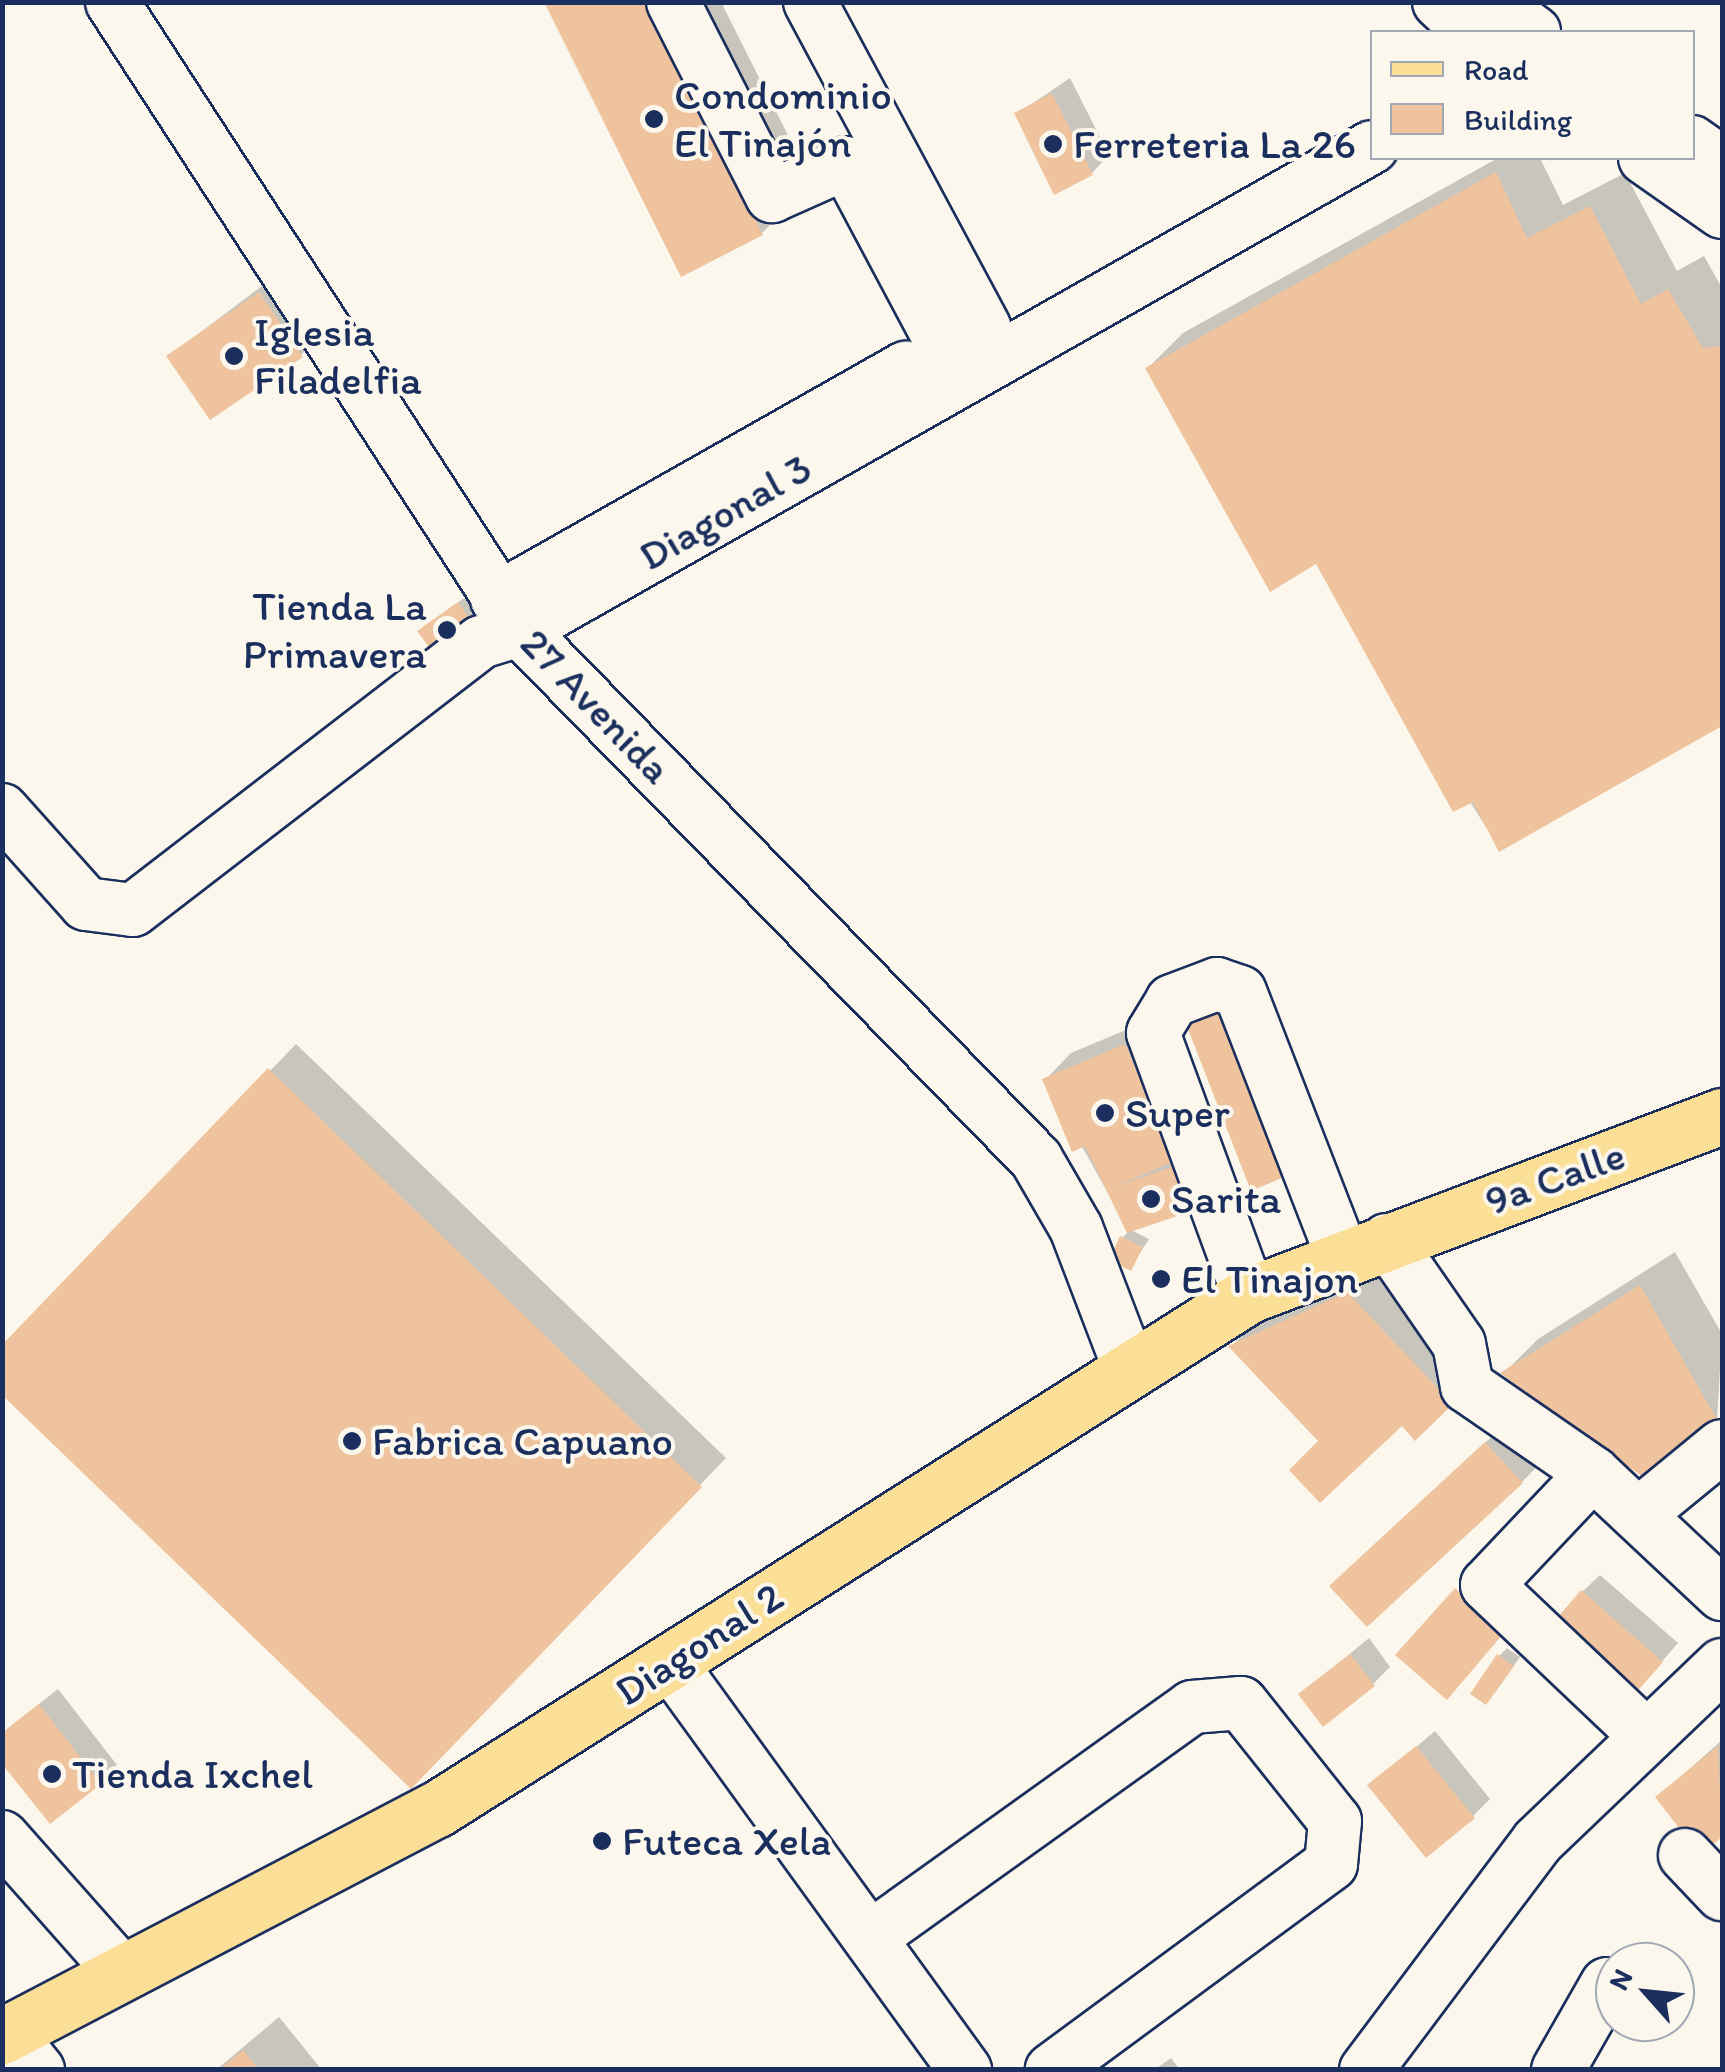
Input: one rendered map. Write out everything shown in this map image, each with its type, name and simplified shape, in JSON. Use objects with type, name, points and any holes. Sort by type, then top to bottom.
[{"type":"main road","name":"9a Calle","points":[[1365,1248],[1722,1116]]},
{"type":"main road","name":"Diagonal 2","points":[[16,2046],[123,1974],[436,1808],[670,1663],[1128,1364],[1249,1295],[1365,1248]]},
{"type":"street","name":"27 Avenida","points":[[112,2],[509,614],[1036,1159],[1076,1228],[1128,1364]]},
{"type":"street","points":[[673,2],[772,196],[846,163],[964,337]]},
{"type":"street","points":[[810,2],[964,337]]},
{"type":"street","points":[[1439,2],[1503,24]]},
{"type":"street","name":"Diagonal 3","points":[[2,810],[86,904],[107,912],[149,902],[509,614],[964,337],[1370,115]]},
{"type":"street","points":[[1695,147],[1719,189]]},
{"type":"street","name":"Diagonal 3","points":[[509,614],[1370,148]]},
{"type":"street","points":[[1650,160],[1719,189]]},
{"type":"street","points":[[1249,1295],[1153,1033],[1172,1001],[1216,984],[1240,992],[1365,1248],[1458,1344],[1467,1386],[1593,1472],[1722,1594]]},
{"type":"street","points":[[1639,1514],[1722,1446]]},
{"type":"street","points":[[1593,1472],[1488,1585],[1643,1733]]},
{"type":"street","points":[[670,1663],[966,2070]]},
{"type":"street","points":[[1366,2070],[1538,1840],[1643,1733],[1722,1664]]},
{"type":"street","points":[[871,1936],[1192,1707],[1241,1703],[1335,1821],[1331,1864],[1052,2070]]},
{"type":"street","points":[[2,1837],[123,1974]]},
{"type":"street","points":[[1686,1856],[1722,1894]]},
{"type":"street","points":[[1558,2070],[1595,2005]]},
{"type":"building","name":"Condominio El Tinajón","points":[[544,2],[647,2],[763,235],[681,277]]},
{"type":"building","name":"Ferreteria La 26","points":[[1052,93],[1093,175],[1054,195],[1014,113]]},
{"type":"building","points":[[1496,172],[1527,238],[1590,206],[1641,304],[1668,289],[1703,348],[1722,346],[1722,726],[1499,852],[1473,802],[1453,812],[1316,564],[1270,592],[1145,368]]},
{"type":"building","name":"Iglesia Filadelfia","points":[[259,292],[303,357],[210,420],[166,356]]},
{"type":"building","name":"Tienda La Primavera","points":[[458,602],[477,629],[437,658],[417,631]]},
{"type":"building","points":[[1227,1008],[1292,1174],[1251,1191],[1186,1024]]},
{"type":"building","name":"Super","points":[[1125,1044],[1174,1161],[1117,1186],[1177,1165],[1192,1211],[1127,1233],[1085,1146],[1072,1152],[1042,1079]]},
{"type":"building","name":"Fabrica Capuano","points":[[268,1068],[702,1487],[411,1789],[2,1395],[2,1345]]},
{"type":"building","points":[[1120,1236],[1143,1247],[1131,1271],[1109,1260]]},
{"type":"building","points":[[1640,1285],[1719,1423],[1647,1480],[1500,1373]]},
{"type":"building","points":[[1347,1292],[1453,1404],[1415,1441],[1402,1426],[1320,1503],[1289,1470],[1318,1441],[1228,1346]]},
{"type":"building","points":[[1485,1442],[1523,1483],[1367,1627],[1329,1586]]},
{"type":"building","points":[[1455,1588],[1503,1634],[1447,1700],[1395,1655]]},
{"type":"building","points":[[1581,1590],[1663,1662],[1634,1695],[1552,1624]]},
{"type":"building","points":[[1350,1654],[1375,1686],[1323,1727],[1298,1694]]},
{"type":"building","points":[[1497,1654],[1514,1666],[1486,1705],[1470,1694]]},
{"type":"building","name":"Tienda Ixchel","points":[[39,1704],[101,1784],[50,1824],[2,1764],[2,1733]]},
{"type":"building","points":[[1416,1746],[1475,1818],[1426,1858],[1367,1785]]},
{"type":"building","points":[[1718,1746],[1722,1837],[1700,1855],[1655,1797]]},
{"type":"building","points":[[243,2050],[259,2070],[219,2070]]},
{"type":"place","name":"Condominio El Tinajón","points":[[654,119]]},
{"type":"place","name":"Ferreteria La 26","points":[[1053,144]]},
{"type":"place","name":"Iglesia Filadelfia","points":[[234,356]]},
{"type":"place","name":"Tienda La Primavera","points":[[447,630]]},
{"type":"place","name":"Super","points":[[1105,1113]]},
{"type":"place","name":"Sarita","points":[[1151,1199]]},
{"type":"place","name":"El Tinajon","points":[[1161,1279]]},
{"type":"place","name":"Fabrica Capuano","points":[[352,1441]]},
{"type":"place","name":"Tienda Ixchel","points":[[52,1774]]},
{"type":"place","name":"Futeca Xela","points":[[602,1841]]}]
